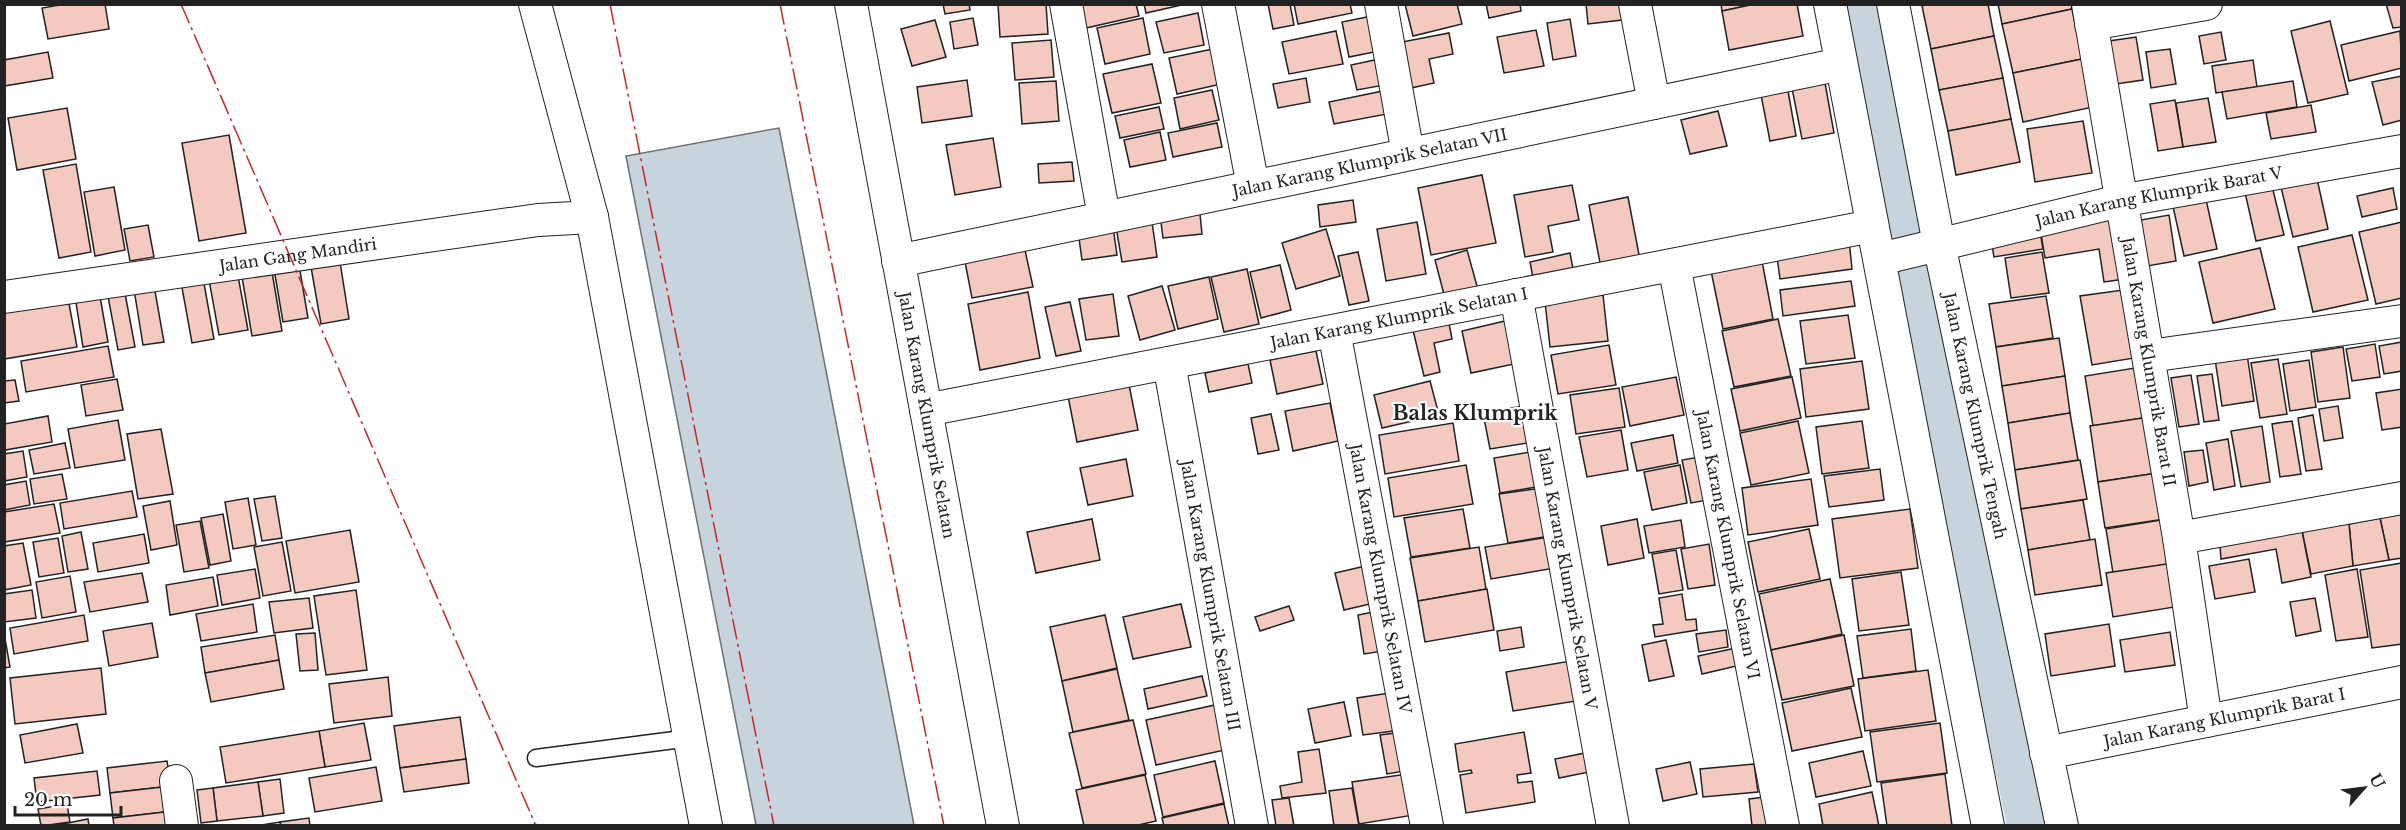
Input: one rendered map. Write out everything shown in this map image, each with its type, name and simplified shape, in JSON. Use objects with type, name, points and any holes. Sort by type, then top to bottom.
[{"type":"street","points":[[535,4],[586,217],[675,740],[706,825]]},
{"type":"street","name":"Jalan Karang Klumprik Selatan","points":[[851,4],[1003,825]]},
{"type":"street","points":[[1066,4],[1104,218]]},
{"type":"street","points":[[1218,4],[1253,186]]},
{"type":"street","points":[[1381,4],[1408,154]]},
{"type":"street","points":[[1635,4],[1654,103]]},
{"type":"street","name":"Jalan Karang Klumprik Tengah","points":[[1830,4],[1872,226],[1908,252],[2046,753],[2062,825]]},
{"type":"street","name":"Jalan Karang Klumprik Tengah","points":[[1893,4],[1908,252],[1988,825]]},
{"type":"street","points":[[2090,14],[2206,4]]},
{"type":"street","name":"Jalan Karang Klumprik Barat II","points":[[2090,14],[2180,538],[2206,721]]},
{"type":"street","name":"Jalan Karang Klumprik Selatan VII","points":[[898,261],[1841,64]]},
{"type":"street","name":"Jalan Karang Klumprik Barat V","points":[[1908,252],[2121,201],[2402,151]]},
{"type":"street","name":"Jalan Gang Mandiri","points":[[4,297],[538,220],[586,217]]},
{"type":"street","name":"Jalan Karang Klumprik Selatan I","points":[[926,410],[1872,226]]},
{"type":"street","name":"Jalan Karang Klumprik Selatan VI","points":[[1674,265],[1784,825]]},
{"type":"street","name":"Jalan Karang Klumprik Selatan V","points":[[1516,295],[1613,825]]},
{"type":"street","points":[[2149,356],[2402,321]]},
{"type":"street","name":"Jalan Karang Klumprik Selatan IV","points":[[1334,330],[1427,825]]},
{"type":"street","name":"Jalan Karang Klumprik Selatan III","points":[[1169,363],[1252,825]]},
{"type":"street","points":[[2180,538],[2402,498]]},
{"type":"street","name":"Jalan Karang Klumprik Barat I","points":[[2046,753],[2402,682]]},
{"type":"street","points":[[176,781],[182,825]]},
{"type":"lane","points":[[536,758],[675,740]]},
{"type":"shaded area","points":[[779,128],[914,825],[756,825],[626,156]]},
{"type":"building","points":[[66,4],[105,4],[109,29],[48,39],[42,8]]},
{"type":"building","points":[[943,4],[969,4],[970,10],[945,14]]},
{"type":"building","points":[[998,4],[1046,4],[1048,34],[1000,37]]},
{"type":"building","points":[[1081,4],[1136,4],[1139,16],[1086,28]]},
{"type":"building","points":[[1144,4],[1186,4],[1146,13]]},
{"type":"building","points":[[1268,4],[1290,4],[1294,25],[1273,29]]},
{"type":"building","points":[[1294,4],[1350,4],[1352,13],[1298,24]]},
{"type":"building","points":[[1405,4],[1457,4],[1462,24],[1413,36]]},
{"type":"building","points":[[1486,4],[1520,4],[1521,11],[1489,18]]},
{"type":"building","points":[[1586,4],[1620,4],[1622,20],[1588,24]]},
{"type":"building","points":[[1721,4],[1755,4],[1722,11]]},
{"type":"building","points":[[1755,4],[1797,4],[1803,36],[1729,50],[1722,11]]},
{"type":"building","points":[[1988,4],[1994,36],[1931,49],[1922,6]]},
{"type":"building","points":[[1998,4],[2071,4],[2072,9],[2002,24]]},
{"type":"building","points":[[2386,4],[2402,4],[2402,27],[2393,28]]},
{"type":"building","points":[[2072,9],[2082,59],[2013,73],[2002,24]]},
{"type":"building","points":[[1198,13],[1204,45],[1164,53],[1156,22]]},
{"type":"building","points":[[1377,15],[1384,50],[1349,57],[1342,22]]},
{"type":"building","points":[[973,18],[978,45],[954,49],[950,22]]},
{"type":"building","points":[[1143,18],[1150,54],[1105,64],[1097,28]]},
{"type":"building","points":[[1570,19],[1576,56],[1553,60],[1547,23]]},
{"type":"building","points":[[935,20],[946,57],[912,66],[901,29]]},
{"type":"building","points":[[2330,21],[2348,94],[2308,103],[2291,31]]},
{"type":"building","points":[[1536,30],[1544,66],[1504,73],[1497,37]]},
{"type":"building","points":[[1336,31],[1343,64],[1289,74],[1282,42]]},
{"type":"building","points":[[2400,31],[2402,68],[2349,81],[2341,45]]},
{"type":"building","points":[[2221,32],[2226,60],[2204,64],[2199,36]]},
{"type":"building","points":[[1449,33],[1453,54],[1429,59],[1434,83],[1411,88],[1402,42]]},
{"type":"building","points":[[1994,36],[2003,78],[1939,90],[1931,49]]},
{"type":"building","points":[[2136,37],[2143,80],[2116,84],[2109,41]]},
{"type":"building","points":[[1051,40],[1054,77],[1015,80],[1012,43]]},
{"type":"building","points":[[1213,49],[1221,84],[1177,94],[1169,58]]},
{"type":"building","points":[[2170,49],[2176,84],[2151,88],[2146,52]]},
{"type":"building","points":[[48,52],[53,78],[4,86],[4,60]]},
{"type":"building","points":[[1384,58],[1390,84],[1357,90],[1351,65]]},
{"type":"building","points":[[2082,59],[2093,107],[2023,122],[2013,73]]},
{"type":"building","points":[[2253,60],[2257,87],[2216,93],[2212,66]]},
{"type":"building","points":[[1152,64],[1161,103],[1112,113],[1103,74]]},
{"type":"building","points":[[1823,72],[1834,133],[1802,139],[1790,78]]},
{"type":"building","points":[[2402,76],[2402,120],[2383,125],[2372,82]]},
{"type":"building","points":[[1306,78],[1310,102],[1278,108],[1273,84]]},
{"type":"building","points":[[2003,78],[2011,119],[1948,131],[1939,90]]},
{"type":"building","points":[[967,80],[972,116],[922,123],[917,87]]},
{"type":"building","points":[[1056,81],[1059,121],[1022,124],[1019,83]]},
{"type":"building","points":[[2293,81],[2297,107],[2227,119],[2222,92]]},
{"type":"building","points":[[1212,90],[1219,120],[1180,129],[1174,98]]},
{"type":"building","points":[[1383,91],[1387,114],[1334,124],[1329,102]]},
{"type":"building","points":[[1788,91],[1796,136],[1770,141],[1761,95]]},
{"type":"building","points":[[2208,98],[2216,142],[2183,147],[2176,103]]},
{"type":"building","points":[[2175,100],[2183,147],[2158,151],[2150,104]]},
{"type":"building","points":[[2311,105],[2316,132],[2271,139],[2266,113]]},
{"type":"building","points":[[1159,107],[1164,129],[1120,138],[1115,116]]},
{"type":"building","points":[[67,108],[76,159],[17,170],[8,118]]},
{"type":"building","points":[[1718,111],[1727,146],[1690,154],[1681,120]]},
{"type":"building","points":[[2011,119],[2020,162],[1956,175],[1948,131]]},
{"type":"building","points":[[2083,121],[2092,173],[2035,182],[2027,129]]},
{"type":"building","points":[[1217,123],[1222,147],[1173,157],[1168,133]]},
{"type":"building","points":[[1160,132],[1166,160],[1130,167],[1124,140]]},
{"type":"building","points":[[229,135],[246,233],[199,241],[182,143]]},
{"type":"building","points":[[993,138],[1001,187],[955,195],[946,145]]},
{"type":"building","points":[[1072,162],[1074,181],[1039,183],[1038,164]]},
{"type":"building","points":[[76,164],[91,252],[59,258],[43,170]]},
{"type":"building","points":[[2316,174],[2328,229],[2293,237],[2280,183]]},
{"type":"building","points":[[1482,175],[1496,243],[1431,255],[1418,188]]},
{"type":"building","points":[[2271,182],[2284,235],[2256,241],[2244,188]]},
{"type":"building","points":[[1572,185],[1579,220],[1548,226],[1553,252],[1525,257],[1514,195]]},
{"type":"building","points":[[114,187],[125,250],[95,256],[84,192]]},
{"type":"building","points":[[2393,188],[2397,209],[2362,217],[2357,196]]},
{"type":"building","points":[[2205,195],[2217,249],[2184,256],[2172,202]]},
{"type":"building","points":[[1628,197],[1640,260],[1601,268],[1589,205]]},
{"type":"building","points":[[1353,200],[1356,222],[1320,227],[1318,205]]},
{"type":"building","points":[[1199,204],[1202,234],[1163,238],[1159,207]]},
{"type":"building","points":[[2114,210],[2125,279],[2104,282],[2099,249],[2045,258],[2039,222]]},
{"type":"building","points":[[1151,215],[1157,257],[1122,262],[1115,221]]},
{"type":"building","points":[[2169,215],[2176,261],[2142,267],[2135,221]]},
{"type":"building","points":[[1112,220],[1117,255],[1082,260],[1077,224]]},
{"type":"building","points":[[1417,222],[1426,274],[1386,281],[1377,229]]},
{"type":"building","points":[[2402,222],[2402,298],[2376,304],[2359,232]]},
{"type":"building","points":[[148,225],[154,257],[130,261],[124,229]]},
{"type":"building","points":[[2039,226],[2043,249],[1994,257],[1990,234]]},
{"type":"building","points":[[1326,229],[1340,276],[1296,289],[1282,243]]},
{"type":"building","points":[[2352,235],[2368,300],[2313,312],[2298,247]]},
{"type":"building","points":[[1849,240],[1852,269],[1780,279],[1776,250]]},
{"type":"building","points":[[2260,248],[2275,309],[2213,323],[2199,262]]},
{"type":"building","points":[[1025,250],[1033,287],[972,298],[965,262]]},
{"type":"building","points":[[1467,250],[1480,297],[1447,306],[1435,260]]},
{"type":"building","points":[[1358,252],[1369,301],[1349,305],[1338,256]]},
{"type":"building","points":[[2042,252],[2049,293],[2011,298],[2005,258]]},
{"type":"building","points":[[1570,253],[1574,274],[1534,283],[1530,262]]},
{"type":"building","points":[[1761,256],[1773,319],[1723,329],[1710,266]]},
{"type":"building","points":[[340,262],[349,319],[321,324],[311,267]]},
{"type":"building","points":[[299,265],[308,318],[283,322],[274,269]]},
{"type":"building","points":[[1280,265],[1291,310],[1261,318],[1250,272]]},
{"type":"building","points":[[1247,269],[1259,324],[1224,332],[1211,277]]},
{"type":"building","points":[[272,272],[282,331],[252,336],[242,277]]},
{"type":"building","points":[[238,276],[248,330],[219,335],[209,280]]},
{"type":"building","points":[[1209,277],[1218,319],[1178,329],[1168,286]]},
{"type":"building","points":[[203,278],[214,339],[192,343],[181,282]]},
{"type":"building","points":[[153,280],[164,342],[143,345],[133,283]]},
{"type":"building","points":[[1851,281],[1855,306],[1783,316],[1780,290]]},
{"type":"building","points":[[1162,286],[1175,330],[1140,340],[1128,296]]},
{"type":"building","points":[[124,288],[135,347],[118,350],[107,291]]},
{"type":"building","points":[[2123,290],[2134,358],[2092,365],[2080,296]]},
{"type":"building","points":[[99,291],[108,342],[83,347],[75,296]]},
{"type":"building","points":[[1028,292],[1040,358],[980,370],[968,304]]},
{"type":"building","points":[[1113,294],[1119,336],[1086,340],[1079,299]]},
{"type":"building","points":[[1603,295],[1608,341],[1550,347],[1545,302]]},
{"type":"building","points":[[2046,296],[2053,338],[1996,347],[1989,304]]},
{"type":"building","points":[[68,298],[77,347],[4,359],[4,309]]},
{"type":"building","points":[[1070,302],[1081,351],[1056,356],[1045,307]]},
{"type":"building","points":[[1848,315],[1855,358],[1806,364],[1800,321]]},
{"type":"building","points":[[1448,318],[1452,339],[1434,343],[1440,372],[1424,376],[1412,326]]},
{"type":"building","points":[[1778,319],[1791,376],[1734,387],[1722,331]]},
{"type":"building","points":[[1505,321],[1514,364],[1471,373],[1462,331]]},
{"type":"building","points":[[2059,338],[2065,376],[2002,386],[1996,347]]},
{"type":"building","points":[[2402,342],[2402,371],[2384,374],[2379,346]]},
{"type":"building","points":[[2375,344],[2380,377],[2352,381],[2346,349]]},
{"type":"building","points":[[1609,345],[1616,385],[1558,394],[1551,355]]},
{"type":"building","points":[[108,346],[114,377],[26,392],[21,361]]},
{"type":"building","points":[[2343,347],[2350,398],[2318,402],[2311,352]]},
{"type":"building","points":[[1316,351],[1323,384],[1277,394],[1270,360]]},
{"type":"building","points":[[2247,354],[2254,401],[2222,406],[2215,359]]},
{"type":"building","points":[[2278,359],[2287,414],[2260,418],[2251,363]]},
{"type":"building","points":[[2309,360],[2316,407],[2290,411],[2283,364]]},
{"type":"building","points":[[1862,361],[1869,409],[1806,417],[1800,369]]},
{"type":"building","points":[[1248,364],[1252,383],[1209,392],[1205,373]]},
{"type":"building","points":[[2141,367],[2149,417],[2093,426],[2085,376]]},
{"type":"building","points":[[2212,374],[2219,420],[2204,422],[2197,376]]},
{"type":"building","points":[[2191,375],[2199,424],[2179,427],[2171,378]]},
{"type":"building","points":[[2065,376],[2070,413],[2008,423],[2002,386]]},
{"type":"building","points":[[1676,377],[1684,415],[1630,426],[1622,387]]},
{"type":"building","points":[[1792,377],[1801,418],[1740,431],[1731,389]]},
{"type":"building","points":[[117,379],[123,410],[86,416],[81,385]]},
{"type":"building","points":[[15,380],[19,401],[4,403],[4,381]]},
{"type":"building","points":[[1430,381],[1439,415],[1382,428],[1374,395]]},
{"type":"building","points":[[1129,385],[1138,430],[1077,442],[1068,396]]},
{"type":"building","points":[[1619,388],[1625,427],[1576,434],[1570,395]]},
{"type":"building","points":[[2402,389],[2402,427],[2382,430],[2376,393]]},
{"type":"building","points":[[1330,403],[1338,441],[1293,451],[1285,411]]},
{"type":"building","points":[[1534,404],[1540,441],[1490,449],[1483,413]]},
{"type":"building","points":[[2338,406],[2343,438],[2324,441],[2319,409]]},
{"type":"building","points":[[2070,413],[2078,460],[2015,470],[2008,423]]},
{"type":"building","points":[[1271,414],[1279,450],[1258,454],[1251,418]]},
{"type":"building","points":[[2313,415],[2322,469],[2306,471],[2298,418]]},
{"type":"building","points":[[48,416],[52,442],[5,450],[4,424]]},
{"type":"building","points":[[2149,417],[2157,473],[2098,482],[2090,426]]},
{"type":"building","points":[[118,420],[125,460],[75,468],[68,429]]},
{"type":"building","points":[[1798,421],[1809,473],[1751,485],[1740,433]]},
{"type":"building","points":[[1862,421],[1869,468],[1822,474],[1816,427]]},
{"type":"building","points":[[2292,421],[2301,474],[2280,477],[2272,424]]},
{"type":"building","points":[[1453,423],[1459,461],[1385,474],[1379,435]]},
{"type":"building","points":[[2262,426],[2270,482],[2241,487],[2231,431]]},
{"type":"building","points":[[161,429],[173,494],[138,499],[127,434]]},
{"type":"building","points":[[1621,430],[1628,470],[1587,477],[1579,437]]},
{"type":"building","points":[[1673,435],[1678,463],[1637,471],[1631,443]]},
{"type":"building","points":[[2228,439],[2235,486],[2214,490],[2206,443]]},
{"type":"building","points":[[65,443],[70,468],[34,474],[29,450]]},
{"type":"building","points":[[1543,450],[1549,485],[1500,493],[1494,458]]},
{"type":"building","points":[[2203,450],[2208,482],[2189,486],[2184,452]]},
{"type":"building","points":[[23,451],[27,477],[4,481],[4,454]]},
{"type":"building","points":[[1705,456],[1713,499],[1691,503],[1682,460]]},
{"type":"building","points":[[1126,459],[1133,496],[1088,505],[1080,468]]},
{"type":"building","points":[[2080,460],[2087,499],[2021,509],[2015,470]]},
{"type":"building","points":[[1466,465],[1473,504],[1394,517],[1388,478]]},
{"type":"building","points":[[1680,465],[1687,503],[1652,510],[1644,472]]},
{"type":"building","points":[[1880,469],[1884,500],[1829,507],[1824,476]]},
{"type":"building","points":[[2157,473],[2165,519],[2105,528],[2098,482]]},
{"type":"building","points":[[62,474],[67,499],[34,504],[30,479]]},
{"type":"building","points":[[1811,479],[1818,525],[1748,535],[1742,488]]},
{"type":"building","points":[[26,481],[30,505],[4,510],[4,485]]},
{"type":"building","points":[[1549,487],[1556,535],[1508,543],[1499,494]]},
{"type":"building","points":[[132,491],[137,517],[64,529],[60,503]]},
{"type":"building","points":[[275,496],[282,538],[262,541],[254,499]]},
{"type":"building","points":[[248,498],[256,545],[233,549],[225,502]]},
{"type":"building","points":[[2083,500],[2090,540],[2028,550],[2021,509]]},
{"type":"building","points":[[170,501],[177,545],[151,550],[143,506]]},
{"type":"building","points":[[54,504],[60,533],[4,542],[4,512]]},
{"type":"building","points":[[1463,509],[1470,548],[1411,557],[1404,518]]},
{"type":"building","points":[[1910,509],[1918,568],[1840,578],[1832,519]]},
{"type":"building","points":[[223,514],[231,561],[210,565],[201,518]]},
{"type":"building","points":[[2402,514],[2402,558],[2389,560],[2380,518]]},
{"type":"building","points":[[2173,518],[2180,562],[2113,573],[2106,529]]},
{"type":"building","points":[[2380,518],[2389,560],[2353,566],[2349,524]]},
{"type":"building","points":[[1092,519],[1100,560],[1036,573],[1027,532]]},
{"type":"building","points":[[1637,519],[1644,558],[1608,565],[1601,526]]},
{"type":"building","points":[[1681,520],[1685,547],[1649,553],[1644,526]]},
{"type":"building","points":[[200,521],[209,568],[184,572],[176,525]]},
{"type":"building","points":[[2349,524],[2353,566],[2311,574],[2302,531]]},
{"type":"building","points":[[1809,529],[1820,579],[1758,592],[1748,542]]},
{"type":"building","points":[[350,530],[359,582],[295,593],[286,541]]},
{"type":"building","points":[[2302,531],[2311,577],[2282,583],[2276,549],[2221,559],[2220,546]]},
{"type":"building","points":[[81,532],[88,569],[68,572],[62,536]]},
{"type":"building","points":[[144,534],[149,563],[98,572],[93,543]]},
{"type":"building","points":[[1556,536],[1561,567],[1491,579],[1485,547]]},
{"type":"building","points":[[58,538],[64,573],[39,577],[33,542]]},
{"type":"building","points":[[2095,539],[2102,585],[2035,595],[2028,550]]},
{"type":"building","points":[[282,542],[291,591],[263,596],[254,547]]},
{"type":"building","points":[[23,543],[31,585],[4,590],[4,546]]},
{"type":"building","points":[[1709,544],[1715,585],[1688,589],[1681,549]]},
{"type":"building","points":[[1479,547],[1486,589],[1418,601],[1410,558]]},
{"type":"building","points":[[1676,550],[1683,590],[1659,594],[1652,554]]},
{"type":"building","points":[[2249,559],[2255,592],[2215,599],[2209,566]]},
{"type":"building","points":[[2180,562],[2187,605],[2113,617],[2106,573]]},
{"type":"building","points":[[2402,563],[2402,644],[2372,648],[2360,570]]},
{"type":"building","points":[[1374,564],[1383,601],[1344,610],[1335,573]]},
{"type":"building","points":[[255,569],[260,598],[222,605],[217,575]]},
{"type":"building","points":[[2357,569],[2368,637],[2336,641],[2325,575]]},
{"type":"building","points":[[1901,572],[1909,625],[1859,631],[1852,579]]},
{"type":"building","points":[[142,573],[148,602],[90,612],[84,582]]},
{"type":"building","points":[[70,576],[76,612],[42,618],[36,582]]},
{"type":"building","points":[[213,577],[218,606],[170,615],[166,585]]},
{"type":"building","points":[[1830,579],[1842,634],[1771,650],[1759,594]]},
{"type":"building","points":[[1487,589],[1494,630],[1425,642],[1418,601]]},
{"type":"building","points":[[32,590],[36,618],[4,622],[4,594]]},
{"type":"building","points":[[356,590],[367,670],[326,675],[314,596]]},
{"type":"building","points":[[1682,594],[1686,620],[1696,619],[1697,630],[1655,637],[1653,625],[1663,624],[1659,598]]},
{"type":"building","points":[[309,598],[313,628],[274,633],[269,602]]},
{"type":"building","points":[[2315,598],[2321,631],[2296,636],[2290,602]]},
{"type":"building","points":[[253,604],[257,632],[201,641],[196,614]]},
{"type":"building","points":[[1181,604],[1191,647],[1133,659],[1123,617]]},
{"type":"building","points":[[1289,606],[1294,620],[1260,631],[1255,617]]},
{"type":"building","points":[[1383,610],[1390,650],[1364,654],[1358,615]]},
{"type":"building","points":[[84,615],[88,641],[14,654],[10,628]]},
{"type":"building","points":[[1105,615],[1117,668],[1062,681],[1050,627]]},
{"type":"building","points":[[152,623],[158,657],[109,666],[103,631]]},
{"type":"building","points":[[2109,624],[2115,666],[2051,676],[2045,634]]},
{"type":"building","points":[[1521,627],[1524,647],[1500,651],[1497,631]]},
{"type":"building","points":[[1911,629],[1916,671],[1863,678],[1857,636]]},
{"type":"building","points":[[1726,630],[1728,647],[1699,652],[1696,634]]},
{"type":"building","points":[[2170,632],[2175,665],[2125,672],[2120,640]]},
{"type":"building","points":[[4,633],[10,667],[4,668]]},
{"type":"building","points":[[315,633],[318,670],[300,671],[296,634]]},
{"type":"building","points":[[275,635],[279,660],[205,673],[201,647]]},
{"type":"building","points":[[1844,635],[1854,686],[1782,700],[1771,650]]},
{"type":"building","points":[[1666,640],[1674,676],[1649,681],[1642,645]]},
{"type":"building","points":[[1741,647],[1745,664],[1702,674],[1698,656]]},
{"type":"building","points":[[1582,659],[1589,699],[1513,711],[1506,672]]},
{"type":"building","points":[[279,660],[284,689],[211,702],[205,673]]},
{"type":"building","points":[[101,668],[106,714],[15,724],[10,678]]},
{"type":"building","points":[[1117,669],[1129,720],[1073,732],[1062,681]]},
{"type":"building","points":[[1928,670],[1936,721],[1865,731],[1858,679]]},
{"type":"building","points":[[1202,676],[1207,696],[1148,709],[1144,689]]},
{"type":"building","points":[[388,677],[392,716],[334,723],[329,684]]},
{"type":"building","points":[[1851,688],[1862,737],[1792,751],[1782,703]]},
{"type":"building","points":[[1396,692],[1401,730],[1363,735],[1357,698]]},
{"type":"building","points":[[1344,702],[1351,736],[1315,743],[1308,709]]},
{"type":"building","points":[[1224,703],[1234,748],[1156,765],[1146,720]]},
{"type":"building","points":[[460,717],[466,759],[400,768],[394,726]]},
{"type":"building","points":[[1133,720],[1146,774],[1082,788],[1069,733]]},
{"type":"building","points":[[364,723],[371,760],[325,767],[319,731]]},
{"type":"building","points":[[1940,723],[1947,773],[1877,782],[1870,732]]},
{"type":"building","points":[[77,724],[83,753],[25,763],[20,735]]},
{"type":"building","points":[[319,731],[325,767],[226,783],[220,747]]},
{"type":"building","points":[[1403,732],[1410,770],[1387,774],[1380,735]]},
{"type":"building","points":[[1524,732],[1531,773],[1517,775],[1518,783],[1532,781],[1535,802],[1466,813],[1460,775],[1472,773],[1471,770],[1459,772],[1455,744]]},
{"type":"building","points":[[1319,749],[1326,793],[1282,798],[1280,786],[1302,782],[1298,752]]},
{"type":"building","points":[[1863,751],[1871,786],[1816,797],[1809,763]]},
{"type":"building","points":[[1590,752],[1594,771],[1559,778],[1555,759]]},
{"type":"building","points":[[466,759],[469,783],[404,792],[400,768]]},
{"type":"building","points":[[167,761],[171,786],[110,793],[107,768]]},
{"type":"building","points":[[1215,761],[1224,803],[1163,817],[1154,775]]},
{"type":"building","points":[[1690,762],[1697,794],[1663,801],[1656,769]]},
{"type":"building","points":[[1754,764],[1758,792],[1703,797],[1700,769]]},
{"type":"building","points":[[376,767],[382,801],[315,812],[309,778]]},
{"type":"building","points":[[97,771],[100,795],[37,802],[34,778]]},
{"type":"building","points":[[1407,774],[1414,815],[1359,824],[1352,782]]},
{"type":"building","points":[[1945,774],[1952,826],[1887,826],[1881,783]]},
{"type":"building","points":[[1145,775],[1156,821],[1134,826],[1084,826],[1076,790]]},
{"type":"building","points":[[280,779],[284,813],[263,816],[258,782]]},
{"type":"building","points":[[258,782],[263,816],[217,821],[213,788]]},
{"type":"building","points":[[171,786],[173,811],[113,818],[110,793]]},
{"type":"building","points":[[213,788],[217,821],[201,823],[197,790]]},
{"type":"building","points":[[1352,788],[1359,826],[1334,826],[1329,791]]},
{"type":"building","points":[[1872,792],[1879,826],[1823,826],[1819,804]]},
{"type":"building","points":[[1772,796],[1776,826],[1752,826],[1749,799]]},
{"type":"building","points":[[1289,798],[1294,826],[1276,826],[1272,800]]},
{"type":"building","points":[[67,804],[70,822],[41,826],[38,809]]},
{"type":"building","points":[[1224,804],[1229,826],[1164,826],[1162,818]]},
{"type":"building","points":[[173,811],[175,826],[114,826],[113,818]]},
{"type":"building","points":[[309,818],[310,826],[281,826],[280,822]]},
{"type":"building","points":[[88,819],[89,826],[53,826]]},
{"type":"building","points":[[280,822],[281,826],[255,826]]},
{"type":"waterway","points":[[1877,4],[1890,63],[1915,235],[2039,826]]},
{"type":"power","points":[[181,4],[536,826]]},
{"type":"power","points":[[610,4],[774,826]]},
{"type":"power","points":[[780,4],[944,826]]},
{"type":"district","name":"Balas Klumprik","points":[[1475,413]]}]
